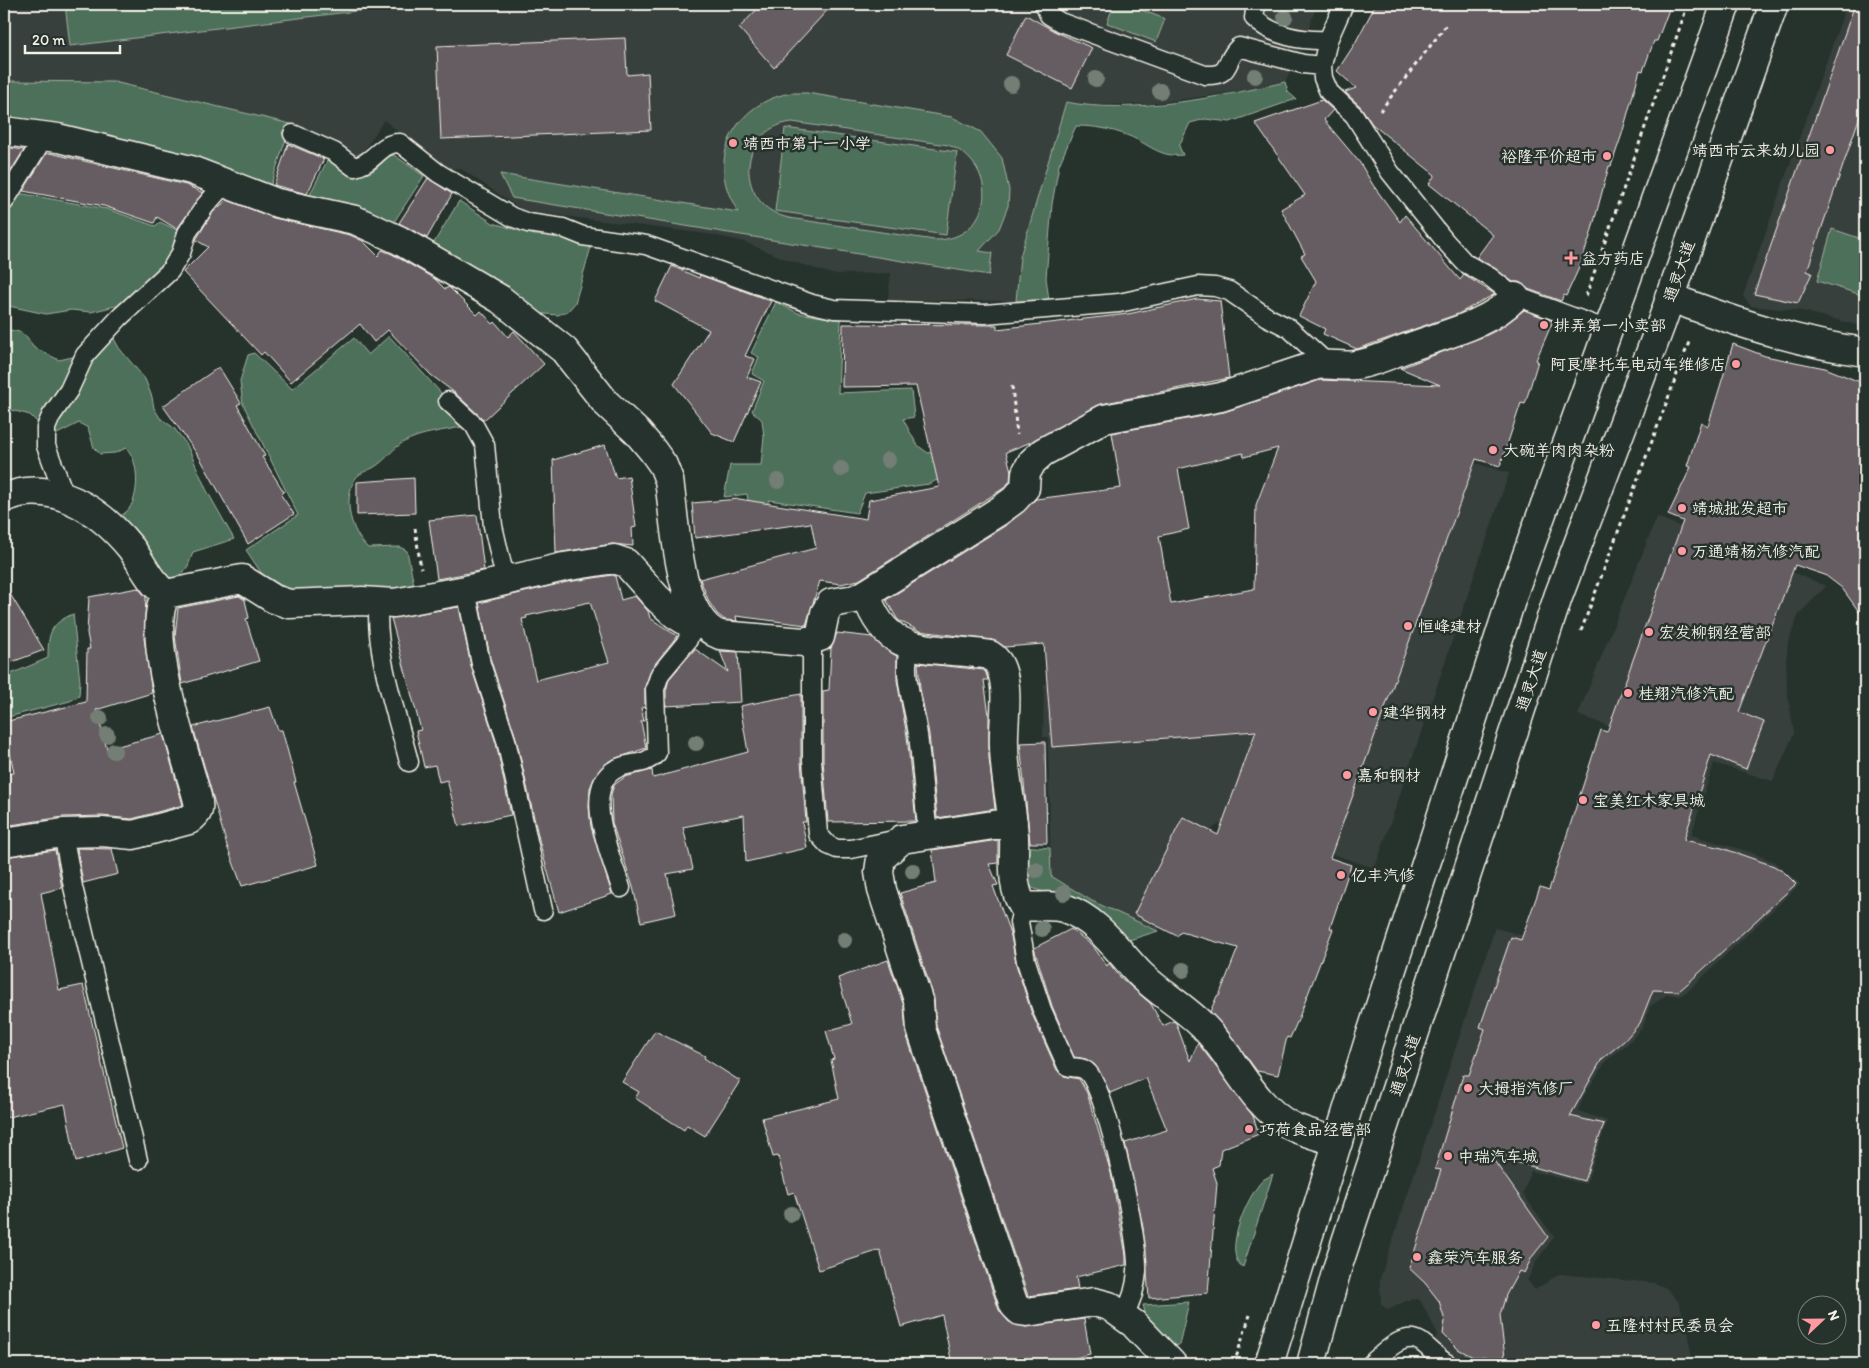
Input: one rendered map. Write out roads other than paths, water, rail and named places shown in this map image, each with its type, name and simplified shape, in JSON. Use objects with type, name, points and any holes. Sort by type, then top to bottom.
[{"type":"street","points":[[1269,1364],[1516,585],[1726,4]]},
{"type":"street","name":"通灵大道","points":[[1311,1364],[1337,1269],[1558,597],[1669,297],[1774,4]]},
{"type":"street","points":[[4,131],[58,138],[191,170],[277,203],[356,220],[428,256],[500,299],[564,350],[606,403],[638,433],[663,465],[669,480],[683,578],[698,624]]},
{"type":"street","points":[[4,498],[16,493],[30,492],[65,496],[100,516],[129,546],[156,587],[166,594],[242,579],[274,599],[289,604],[379,600],[394,603],[466,590],[571,566],[614,559],[626,563],[657,598],[676,615],[698,624],[711,632],[720,635],[812,641],[820,637],[825,613],[831,603],[855,599],[866,594],[1014,500],[1025,488],[1026,473],[1032,462],[1059,442],[1104,419],[1221,397],[1298,370],[1328,364],[1343,366],[1373,361],[1484,318],[1508,305],[1515,297]]},
{"type":"street","points":[[1669,297],[1724,318],[1833,348],[1865,352]]},
{"type":"street","points":[[4,842],[63,833],[102,832],[133,835],[189,820],[200,809],[173,710],[160,642],[160,604],[166,594]]},
{"type":"street","points":[[866,594],[881,628],[910,644],[930,650],[982,654],[996,660],[1005,682],[1004,744],[1017,896],[1023,906],[1034,908],[1051,905],[1065,908],[1091,923],[1115,944],[1140,974],[1204,1026],[1274,1113],[1291,1126],[1338,1142]]},
{"type":"street","points":[[1012,822],[915,837],[881,858],[879,872],[882,890],[918,1003],[922,1029],[1014,1305],[1020,1311],[1027,1312],[1094,1302],[1109,1306],[1124,1314],[1172,1364]]},
{"type":"lane","points":[[1044,4],[1049,15],[1060,22],[1205,75],[1218,76],[1227,69],[1231,54],[1239,47],[1303,64],[1322,66]]},
{"type":"lane","points":[[1256,4],[1254,18],[1265,29],[1311,41],[1328,40]]},
{"type":"lane","points":[[1344,4],[1328,40],[1322,66],[1323,78],[1329,92],[1354,115],[1390,172],[1445,241],[1465,263],[1490,277],[1515,297],[1524,298],[1608,330]]},
{"type":"lane","points":[[293,134],[334,152],[354,167],[364,166],[386,146],[400,143],[438,173],[512,218],[528,223],[563,228],[583,236],[646,245],[812,304],[843,309],[985,314],[1119,303],[1198,286],[1215,287],[1235,295],[1267,317],[1289,328],[1328,364]]},
{"type":"lane","points":[[4,202],[44,137]]},
{"type":"lane","points":[[65,496],[46,446],[46,428],[51,416],[69,390],[85,355],[120,316],[170,271],[181,253],[187,233],[205,206],[226,182]]},
{"type":"lane","points":[[448,401],[474,425],[485,445],[493,526],[502,566],[509,580]]},
{"type":"lane","points":[[466,590],[481,664],[504,733],[543,910]]},
{"type":"lane","points":[[379,600],[377,615],[384,664],[409,762]]},
{"type":"lane","points":[[621,888],[605,838],[600,814],[600,787],[605,776],[617,768],[650,761],[658,753],[655,689],[660,674],[688,640],[689,628],[698,624]]},
{"type":"lane","points":[[812,641],[812,760],[818,834],[828,845],[837,849],[851,849],[915,837],[916,725],[907,676],[906,659],[910,644]]},
{"type":"lane","points":[[63,833],[73,887],[138,1160]]},
{"type":"lane","points":[[1023,906],[1019,922],[1034,988],[1067,1066],[1079,1066],[1090,1074],[1107,1120],[1119,1165],[1137,1261],[1133,1292],[1124,1314]]},
{"type":"lane","points":[[1371,1364],[1396,1342],[1405,1339],[1419,1341],[1439,1359],[1448,1364]]},
{"type":"place","name":"靖西市第十一小学","points":[[733,143]]},
{"type":"place","name":"靖西市云来幼儿园","points":[[1830,150]]},
{"type":"place","name":"裕隆平价超市","points":[[1607,156]]},
{"type":"place","name":"益方药店","points":[[1571,258]]},
{"type":"place","name":"排弄第一小卖部","points":[[1544,325]]},
{"type":"place","name":"阿良摩托车电动车维修店","points":[[1736,364]]},
{"type":"place","name":"大碗羊肉肉杂粉","points":[[1493,450]]},
{"type":"place","name":"靖城批发超市","points":[[1682,508]]},
{"type":"place","name":"万通靖杨汽修汽配","points":[[1682,551]]},
{"type":"place","name":"恒峰建材","points":[[1408,626]]},
{"type":"place","name":"宏发柳钢经营部","points":[[1649,632]]},
{"type":"place","name":"桂翔汽修汽配","points":[[1628,693]]},
{"type":"place","name":"建华钢材","points":[[1373,712]]},
{"type":"place","name":"嘉和钢材","points":[[1347,775]]},
{"type":"place","name":"宝美红木家具城","points":[[1583,800]]},
{"type":"place","name":"亿丰汽修","points":[[1341,875]]},
{"type":"place","name":"大拇指汽修厂","points":[[1468,1088]]},
{"type":"place","name":"巧荷食品经营部","points":[[1249,1129]]},
{"type":"place","name":"中瑞汽车城","points":[[1448,1156]]},
{"type":"place","name":"鑫荣汽车服务","points":[[1417,1257]]},
{"type":"place","name":"五隆村村民委员会","points":[[1596,1325]]}]
